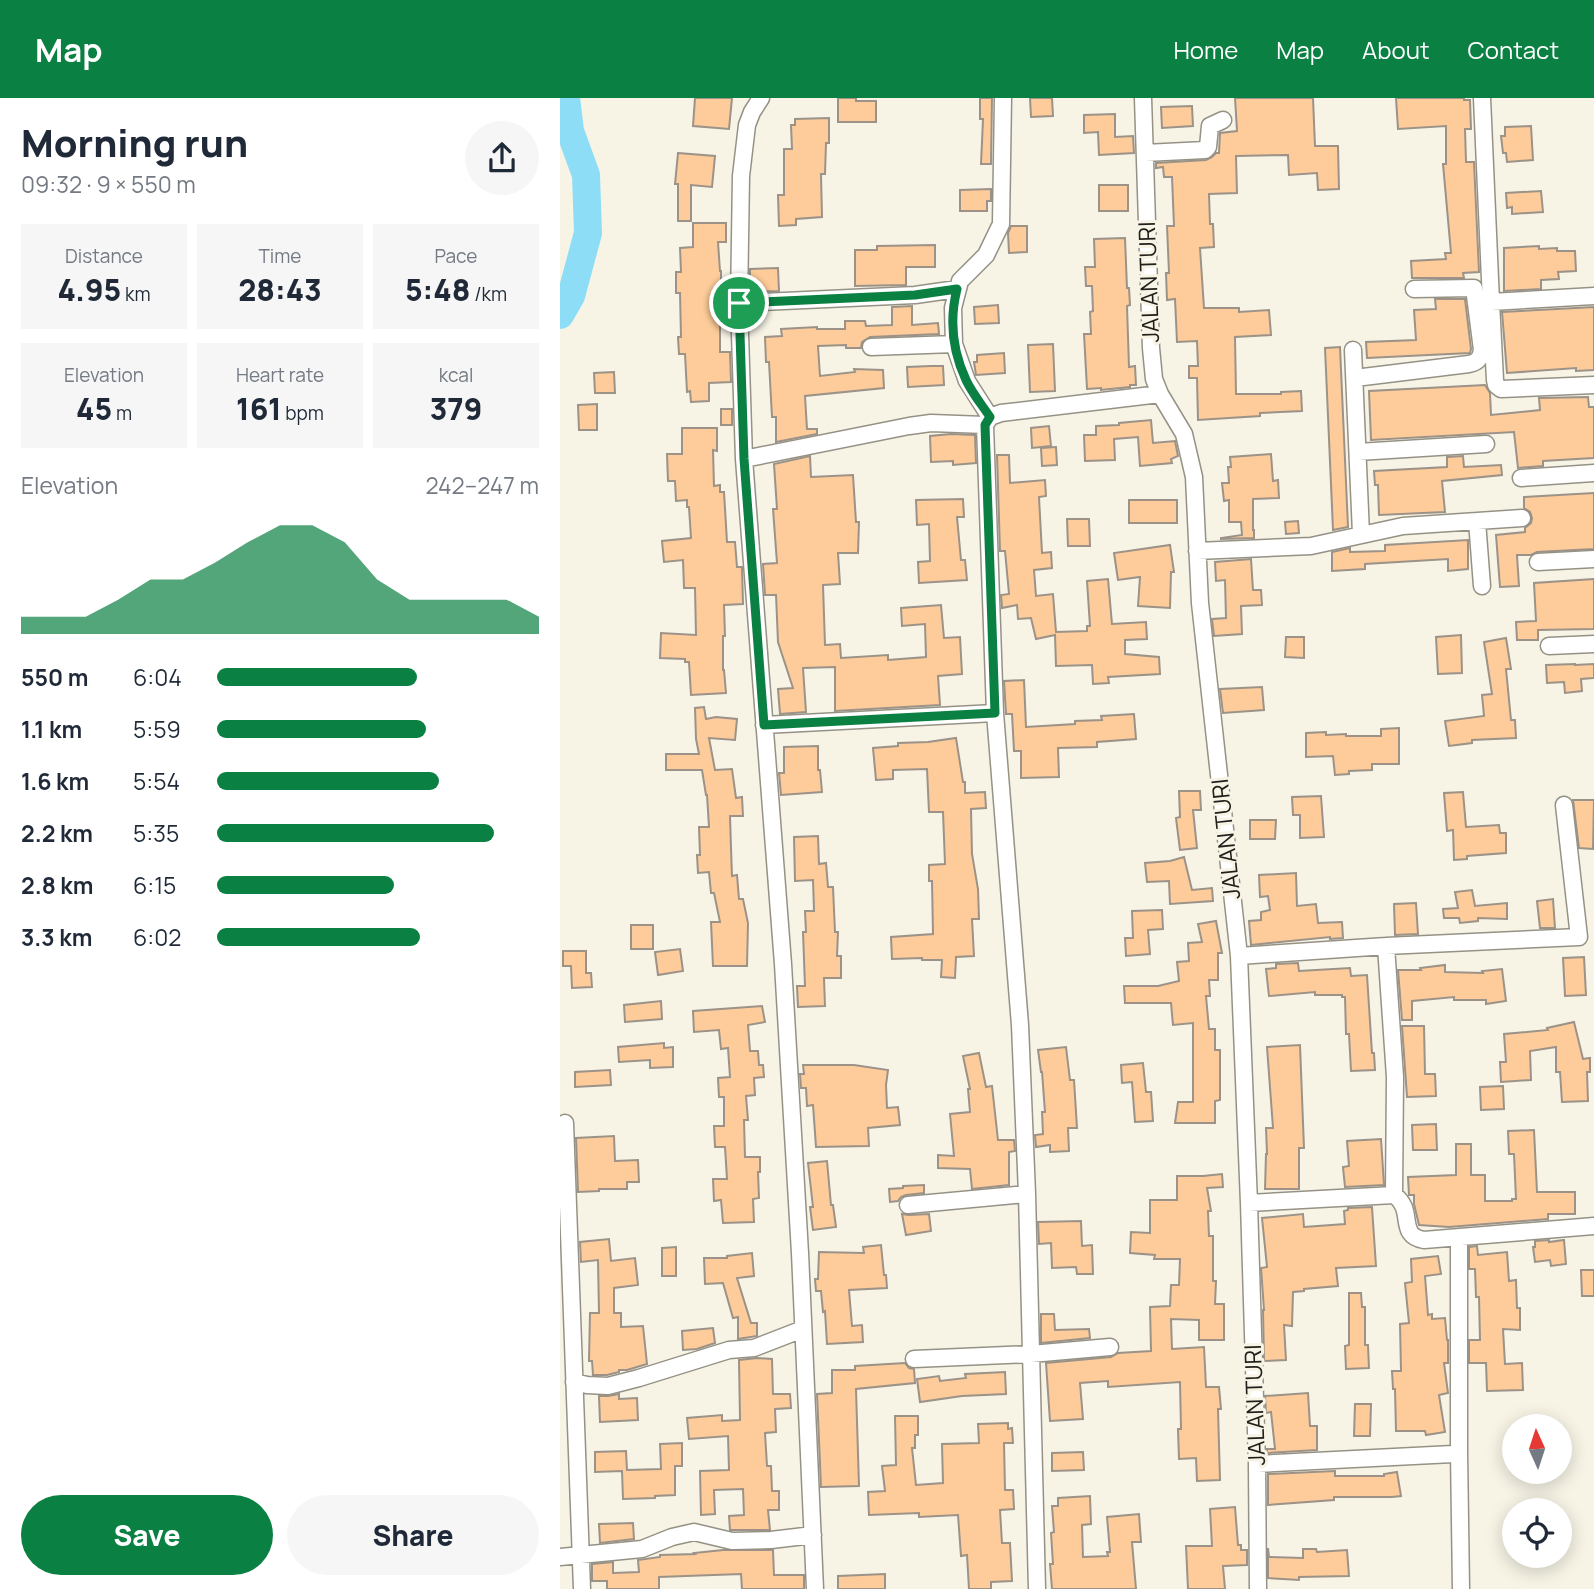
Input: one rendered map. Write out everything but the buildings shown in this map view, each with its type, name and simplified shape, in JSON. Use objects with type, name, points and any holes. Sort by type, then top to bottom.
[{"type":"street","points":[[761,98],[747,125],[741,176],[739,303],[744,459],[783,964],[815,1589]]},
{"type":"street","points":[[1003,98],[1001,224],[986,255],[960,281],[953,308],[954,344],[967,382],[987,421],[995,713],[1020,1025],[1037,1589]]},
{"type":"street","name":"JALAN TURI","points":[[1143,98],[1154,379],[1184,434],[1194,477],[1200,603],[1239,956],[1250,1203],[1258,1589]]},
{"type":"street","points":[[1354,378],[1476,362],[1480,357],[1485,292],[1482,98]]},
{"type":"street","points":[[1144,153],[1205,150],[1208,147],[1210,126],[1223,120]]},
{"type":"street","points":[[739,303],[915,295],[957,289]]},
{"type":"street","points":[[1414,289],[1594,296]]},
{"type":"street","points":[[1485,292],[1495,380],[1500,389],[1594,385]]},
{"type":"street","points":[[871,347],[954,344]]},
{"type":"street","points":[[1353,350],[1361,534]]},
{"type":"street","points":[[744,459],[909,426],[987,421],[1001,413],[1160,394]]},
{"type":"street","points":[[1358,452],[1486,444]]},
{"type":"street","points":[[1521,478],[1594,473]]},
{"type":"street","points":[[1197,551],[1311,546],[1403,526],[1522,518]]},
{"type":"street","points":[[1477,521],[1482,586]]},
{"type":"street","points":[[1538,562],[1594,559]]},
{"type":"street","points":[[1549,646],[1594,644]]},
{"type":"street","points":[[764,725],[995,713]]},
{"type":"street","points":[[1239,956],[1586,937],[1564,805]]},
{"type":"street","points":[[1386,946],[1395,1077],[1394,1195]]},
{"type":"street","points":[[565,1123],[582,1589]]},
{"type":"street","points":[[908,1205],[1027,1194]]},
{"type":"street","points":[[1250,1203],[1394,1195],[1405,1207],[1408,1228],[1412,1235],[1424,1240],[1594,1226]]},
{"type":"street","points":[[1458,1237],[1461,1589]]},
{"type":"street","points":[[574,1382],[608,1386],[729,1350],[754,1348],[803,1329]]},
{"type":"street","points":[[914,1359],[1110,1347]]},
{"type":"street","points":[[1257,1464],[1459,1452]]},
{"type":"street","points":[[560,1457],[577,1456]]},
{"type":"street","points":[[560,1557],[642,1549],[671,1537],[694,1532],[732,1541],[813,1535]]},
{"type":"waterway","points":[[560,315],[571,296],[588,233],[586,175],[570,131],[566,98]]},
{"type":"route","points":[[957,289],[953,308],[954,344],[967,382],[990,417],[985,425],[995,713],[764,725],[744,459],[739,303],[915,295],[957,289]]}]
